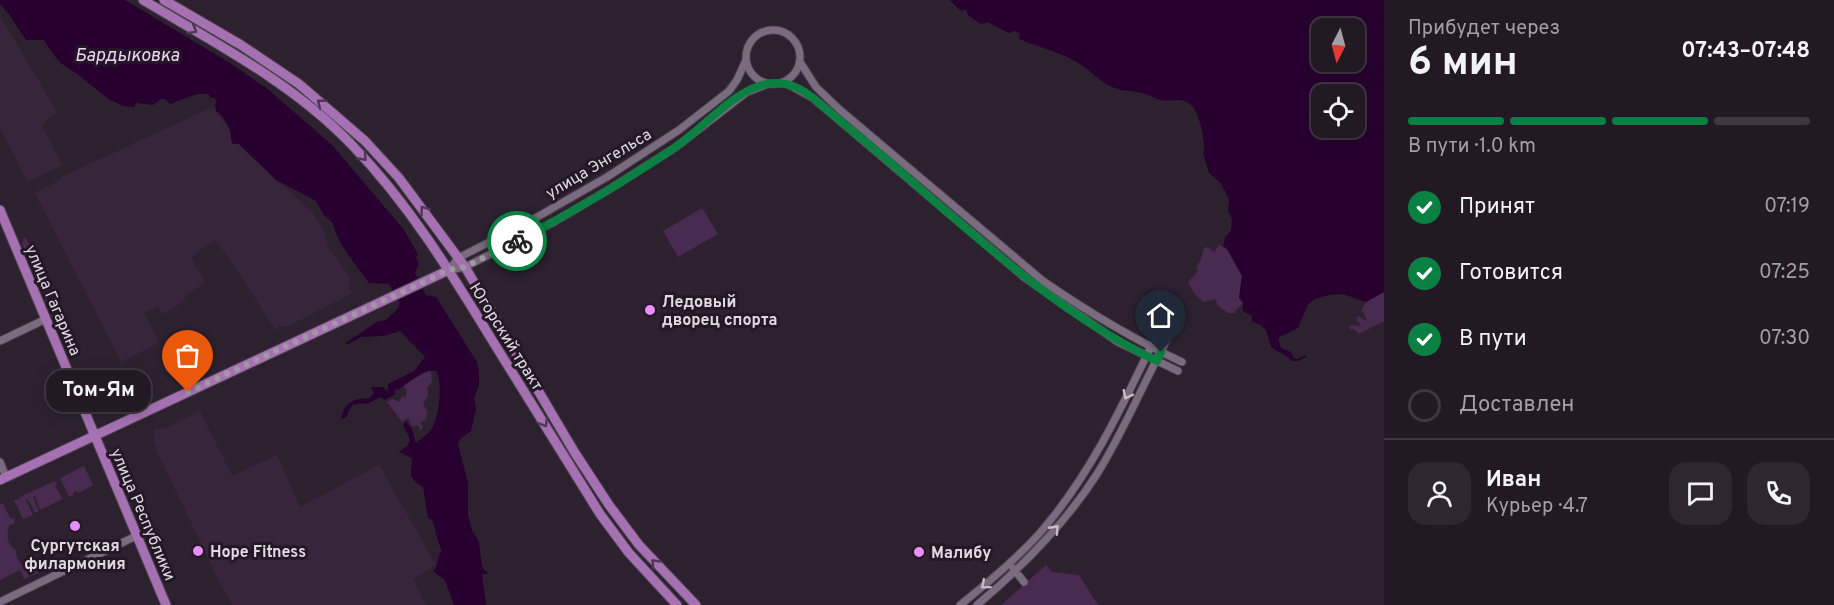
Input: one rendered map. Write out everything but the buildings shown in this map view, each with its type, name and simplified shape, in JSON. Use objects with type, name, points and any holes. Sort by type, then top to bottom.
[{"type":"main road","name":"Югорский тракт","points":[[143,0],[266,74],[321,116],[351,144],[397,196],[449,270],[600,514],[629,553],[677,605]]},
{"type":"main road","name":"Югорский тракт","points":[[164,0],[269,63],[335,114],[365,141],[399,178],[465,267],[551,414],[609,505],[639,545],[696,605]]},
{"type":"main road","name":"улица Гагарина","points":[[0,210],[94,435]]},
{"type":"main road","name":"улица Энгельса","points":[[3,478],[449,270]]},
{"type":"main road","name":"улица Республики","points":[[94,435],[166,605]]},
{"type":"street","points":[[774,29],[784,31],[795,40],[800,48],[800,62],[794,75],[784,82],[768,84],[755,77],[749,70],[746,60],[748,46],[760,32],[774,29]]},
{"type":"street","name":"улица Энгельса","points":[[449,270],[458,258],[568,200],[671,135],[729,91],[739,78],[746,60]]},
{"type":"street","points":[[800,62],[816,87],[840,110],[1007,252],[1078,305],[1182,362]]},
{"type":"street","points":[[784,82],[813,98],[1024,277],[1106,334],[1178,371]]},
{"type":"street","name":"улица Энгельса","points":[[449,270],[465,267],[554,222],[680,144],[747,92],[768,84]]},
{"type":"street","points":[[671,135],[680,144]]},
{"type":"street","points":[[0,341],[46,319]]},
{"type":"street","points":[[960,605],[1009,564],[1040,533],[1077,485],[1115,419],[1164,325]]},
{"type":"street","points":[[977,605],[1016,572],[1065,519],[1097,473],[1173,329]]},
{"type":"street","points":[[0,462],[3,478]]},
{"type":"street","points":[[0,602],[136,536]]},
{"type":"street","points":[[1009,564],[1024,582]]},
{"type":"shaded area","points":[[0,16],[57,112],[50,116],[42,126],[62,165],[28,182],[0,128]]},
{"type":"shaded area","points":[[213,107],[243,149],[313,213],[325,235],[328,248],[350,277],[348,286],[352,293],[287,327],[280,326],[275,330],[236,268],[215,240],[191,257],[205,283],[186,295],[183,302],[162,314],[158,306],[144,313],[158,340],[155,345],[121,362],[35,193],[62,179],[61,177]]},
{"type":"shaded area","points":[[702,208],[718,234],[678,257],[663,231]]},
{"type":"shaded area","points":[[26,238],[60,316],[52,317],[45,295],[22,244]]},
{"type":"shaded area","points":[[1219,245],[1227,249],[1242,276],[1239,298],[1243,303],[1234,313],[1228,313],[1218,306],[1215,299],[1203,302],[1188,282],[1198,271],[1196,267],[1201,260],[1204,248],[1208,247],[1214,252]]},
{"type":"shaded area","points":[[1384,292],[1384,321],[1359,334],[1354,329],[1351,330],[1349,326],[1361,327],[1356,318],[1359,316],[1367,322],[1361,311],[1366,302]]},
{"type":"shaded area","points":[[431,371],[432,382],[427,388],[428,396],[423,403],[427,412],[426,419],[420,423],[423,427],[421,430],[417,425],[412,426],[408,418],[402,422],[387,402],[393,399],[399,402],[403,395],[405,399],[407,390],[403,385]]},
{"type":"shaded area","points":[[200,411],[232,476],[277,455],[300,507],[379,465],[436,565],[413,579],[426,605],[233,605],[222,587],[154,445],[154,429],[164,429]]},
{"type":"shaded area","points":[[84,466],[93,485],[78,493],[73,492],[74,495],[69,497],[60,478]]},
{"type":"shaded area","points":[[55,481],[57,485],[55,486],[63,499],[40,510],[35,496],[33,497],[39,511],[35,513],[28,499],[26,500],[33,515],[23,519],[14,500]]},
{"type":"shaded area","points":[[3,503],[10,518],[15,522],[9,525],[8,536],[9,543],[16,550],[18,560],[28,569],[32,571],[38,568],[40,572],[24,579],[20,570],[0,580],[0,504]]},
{"type":"shaded area","points":[[1046,565],[1052,572],[1079,575],[1098,605],[1001,605]]},
{"type":"water","name":"Бардыковка","points":[[0,0],[125,0],[230,63],[269,90],[333,146],[404,230],[418,254],[416,258],[419,264],[415,273],[426,295],[436,297],[477,362],[479,385],[474,398],[476,409],[471,431],[460,439],[458,444],[468,483],[468,516],[479,542],[482,567],[489,574],[482,574],[486,605],[454,605],[445,580],[433,571],[442,551],[432,520],[428,518],[423,487],[411,475],[412,458],[399,452],[408,445],[410,439],[403,425],[406,421],[412,429],[416,443],[433,426],[439,398],[436,371],[423,373],[399,390],[396,389],[394,395],[385,400],[380,397],[367,404],[352,405],[346,417],[341,420],[349,403],[357,399],[368,399],[374,393],[371,387],[383,387],[388,391],[388,384],[414,371],[425,357],[400,331],[384,336],[361,337],[349,344],[345,343],[377,322],[386,320],[398,308],[400,303],[389,284],[369,283],[343,247],[333,223],[324,215],[316,201],[276,180],[239,144],[233,144],[227,123],[216,111],[215,98],[211,98],[208,94],[197,94],[170,104],[165,99],[161,99],[153,105],[136,103],[134,107],[119,104],[60,62],[44,40],[26,40],[0,4]]},
{"type":"water","points":[[950,0],[1384,0],[1384,292],[1366,302],[1343,294],[1315,299],[1308,304],[1298,328],[1278,338],[1281,348],[1291,352],[1294,358],[1306,355],[1307,359],[1305,357],[1298,361],[1291,361],[1287,356],[1271,347],[1264,328],[1252,322],[1252,316],[1243,311],[1243,303],[1239,298],[1242,276],[1223,246],[1225,237],[1231,231],[1229,200],[1221,183],[1209,173],[1203,153],[1202,129],[1192,106],[1181,100],[1161,100],[1139,92],[1113,87],[1075,61],[1019,39],[1020,34],[1015,31],[1009,33],[988,22],[981,24],[968,15],[966,9],[961,11]]},
{"type":"way so far","points":[[188,392],[449,270],[465,267],[517,241]]},
{"type":"place","name":"Ледовый дворец спорта","points":[[650,310]]},
{"type":"place","name":"Том-Ям","points":[[188,392]]},
{"type":"place","name":"Сургутская филармония","points":[[75,526]]},
{"type":"place","name":"Hope Fitness","points":[[198,551]]},
{"type":"place","name":"Малибу","points":[[919,552]]},
{"type":"route","points":[[517,241],[554,222],[676,147],[747,92],[761,85],[784,82],[813,98],[1024,277],[1118,342],[1157,361],[1161,352]]}]
